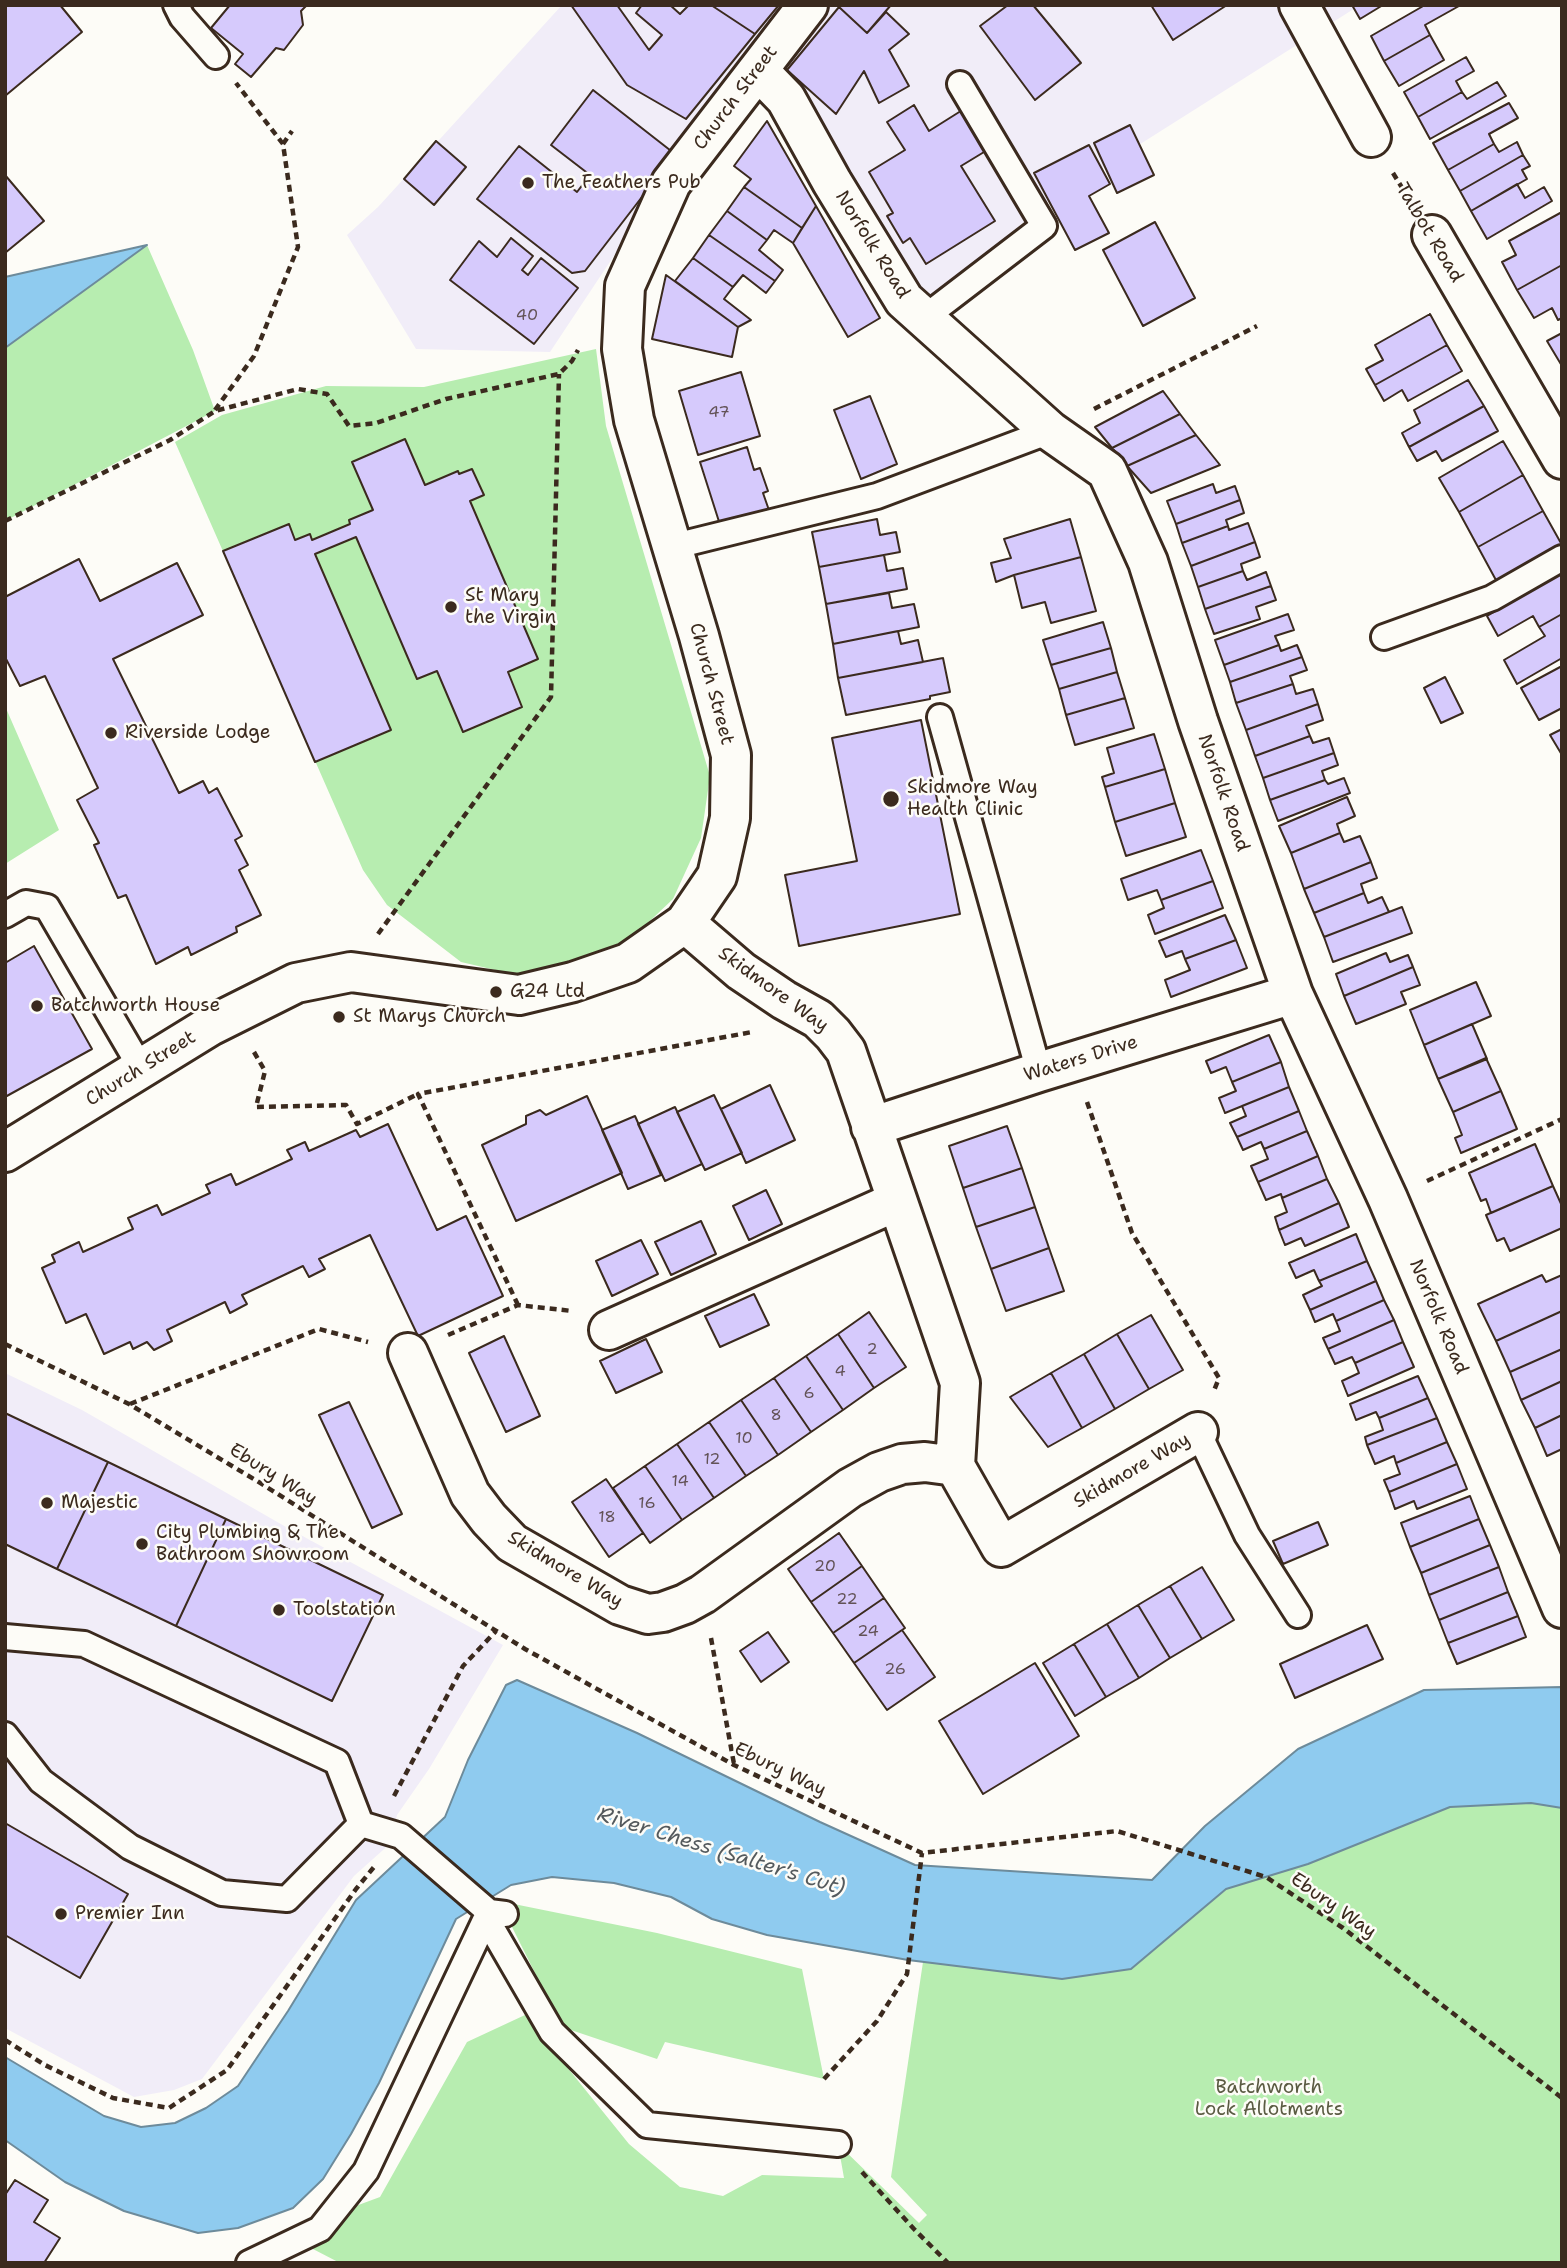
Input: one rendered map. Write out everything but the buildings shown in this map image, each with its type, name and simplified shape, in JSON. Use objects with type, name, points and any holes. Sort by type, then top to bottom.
[{"type":"street","name":"Church Street","points":[[5,1152],[233,1014],[296,983],[351,972],[519,995],[573,982],[628,964],[685,923],[717,876],[730,818],[731,755],[699,636],[634,420],[622,349],[625,286],[671,183],[808,5]]},
{"type":"street","points":[[1299,5],[1371,137]]},
{"type":"street","name":"Norfolk Road","points":[[758,70],[786,99],[904,300],[1050,431],[1107,471],[1148,562],[1198,722],[1293,994],[1388,1199],[1562,1608]]},
{"type":"street","name":"Talbot Road","points":[[1432,235],[1562,458]]},
{"type":"street","name":"Skidmore Way","points":[[685,923],[741,971],[818,1019],[846,1051],[895,1202],[960,1383],[955,1466],[1001,1547],[1198,1433]]},
{"type":"street","name":"Waters Drive","points":[[871,1128],[1293,994]]},
{"type":"street","points":[[609,1330],[895,1202]]},
{"type":"street","name":"Skidmore Way","points":[[408,1353],[470,1494],[489,1519],[512,1543],[620,1605],[648,1614],[674,1608],[703,1594],[850,1488],[879,1472],[902,1464],[925,1462],[955,1466]]},
{"type":"lane","points":[[176,5],[182,17],[216,56]]},
{"type":"lane","points":[[924,318],[1000,257],[1044,226],[960,84]]},
{"type":"lane","points":[[671,547],[877,496],[1050,431]]},
{"type":"lane","points":[[1384,637],[1492,598],[1562,558]]},
{"type":"lane","points":[[940,717],[1057,1067]]},
{"type":"lane","points":[[5,915],[26,903],[47,907],[141,1068]]},
{"type":"lane","points":[[1198,1433],[1247,1535],[1298,1615]]},
{"type":"lane","points":[[5,1637],[83,1644],[337,1762],[361,1824]]},
{"type":"lane","points":[[5,1735],[41,1781],[130,1847],[222,1893],[287,1899],[361,1824]]},
{"type":"lane","points":[[361,1824],[401,1836],[494,1915],[552,2032],[647,2125],[838,2144]]},
{"type":"lane","points":[[249,2263],[320,2229],[366,2171],[494,1915]]},
{"type":"path","points":[[215,411],[254,356],[298,247],[283,144],[216,56]]},
{"type":"path","points":[[283,144],[292,131]]},
{"type":"path","name":"Talbot Road","points":[[1371,137],[1432,235]]},
{"type":"path","points":[[1050,431],[1257,326]]},
{"type":"path","points":[[5,521],[170,440],[215,411],[298,389],[327,394],[349,426],[376,423],[446,399],[559,374],[551,697],[351,972]]},
{"type":"path","points":[[233,1014],[265,1071],[256,1107],[346,1105],[357,1124],[418,1094],[754,1032],[784,1000]]},
{"type":"path","points":[[1057,1067],[1132,1233],[1219,1378],[1198,1433]]},
{"type":"path","points":[[418,1094],[518,1305]]},
{"type":"path","points":[[1388,1199],[1562,1119]]},
{"type":"path","name":"Ebury Way","points":[[5,1344],[129,1404],[496,1631],[734,1765],[922,1853],[1117,1831],[1266,1877],[1343,1928],[1562,2098]]},
{"type":"path","points":[[703,1594],[734,1765]]},
{"type":"path","points":[[5,2040],[45,2065],[113,2098],[169,2108],[227,2070],[356,1889],[410,1822],[390,1802],[463,1666],[496,1631]]},
{"type":"path","points":[[824,2079],[877,2021],[907,1974],[922,1853]]},
{"type":"path","points":[[838,2144],[948,2263]]},
{"type":"shaded area","points":[[562,5],[1360,5],[1047,203],[924,305],[780,72],[766,27],[550,352],[416,349],[347,235],[378,207]]},
{"type":"shaded area","points":[[5,1373],[82,1410],[286,1527],[503,1645],[429,1769],[397,1815],[392,1842],[354,1876],[202,2079],[174,2090],[134,2097],[5,2028]]},
{"type":"green space","points":[[147,245],[193,350],[215,411],[5,521],[5,277]]},
{"type":"green space","points":[[596,349],[606,426],[710,776],[701,838],[673,899],[632,938],[569,969],[517,975],[461,962],[387,905],[363,870],[175,442],[222,415],[326,386],[424,387]]},
{"type":"green space","points":[[5,706],[59,830],[5,864]]},
{"type":"green space","name":"Batchworth Lock Allotments","points":[[1531,1803],[1562,1808],[1562,2263],[340,2263],[311,2248],[353,2207],[380,2197],[467,2042],[525,2015],[629,2144],[680,2187],[723,2196],[762,2175],[844,2178],[838,2144],[919,2223],[927,2215],[891,2177],[923,1962],[1062,1979],[1131,1969],[1226,1889],[1308,1864],[1450,1807]]},
{"type":"green space","points":[[499,1901],[657,1933],[802,1969],[824,2079],[665,2042],[657,2059],[562,2027]]},
{"type":"water","points":[[147,245],[5,348],[5,277]]},
{"type":"water","name":"River Chess (Salter's Cut)","points":[[517,1680],[637,1733],[915,1865],[1152,1880],[1205,1826],[1298,1749],[1424,1690],[1562,1687],[1562,1808],[1531,1803],[1450,1807],[1308,1864],[1226,1889],[1131,1969],[1062,1979],[908,1960],[767,1935],[712,1919],[671,1897],[614,1883],[552,1877],[511,1885],[456,1919],[379,2083],[351,2134],[323,2179],[293,2208],[238,2228],[198,2233],[124,2211],[65,2182],[5,2140],[5,2057],[104,2116],[141,2127],[175,2123],[206,2108],[238,2086],[356,1900],[445,1817],[468,1760],[506,1685]]},
{"type":"place","name":"The Feathers Pub","points":[[528,183]]},
{"type":"place","name":"St Mary the Virgin","points":[[451,607]]},
{"type":"place","name":"Riverside Lodge","points":[[111,733]]},
{"type":"place","name":"Skidmore Way Health Clinic","points":[[891,799]]},
{"type":"place","name":"G24 Ltd","points":[[496,992]]},
{"type":"place","name":"Batchworth House","points":[[37,1006]]},
{"type":"place","name":"St Marys Church","points":[[339,1017]]},
{"type":"place","name":"Majestic","points":[[47,1503]]},
{"type":"place","name":"City Plumbing & The Bathroom Showroom","points":[[142,1544]]},
{"type":"place","name":"Toolstation","points":[[279,1610]]},
{"type":"place","name":"Premier Inn","points":[[61,1914]]}]
